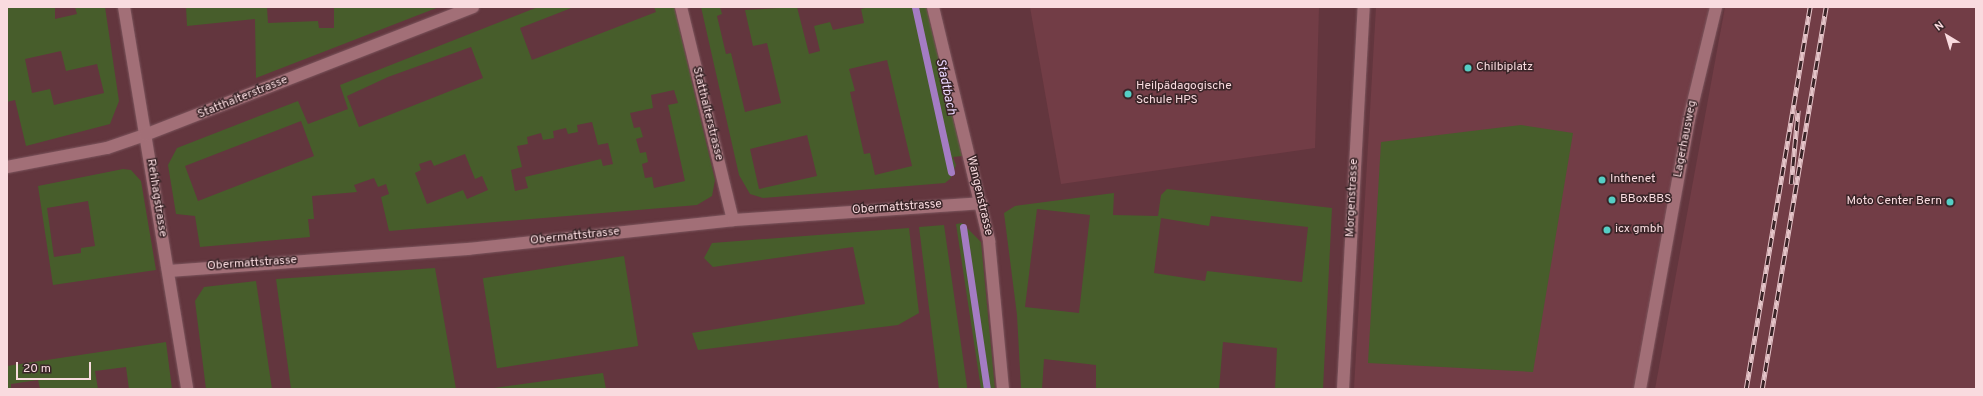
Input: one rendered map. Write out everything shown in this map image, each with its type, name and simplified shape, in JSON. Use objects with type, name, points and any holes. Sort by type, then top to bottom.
[{"type":"street","name":"Rehhagstrasse","points":[[124,7],[187,389]]},
{"type":"street","name":"Statthalterstrasse","points":[[7,167],[108,148],[145,135],[473,7]]},
{"type":"street","name":"Statthalterstrasse","points":[[681,7],[733,220]]},
{"type":"street","name":"Wangenstrasse","points":[[933,7],[989,241],[1003,389]]},
{"type":"street","name":"Morgenstrasse","points":[[1343,389],[1364,7]]},
{"type":"street","name":"Lagerhausweg","points":[[1640,389],[1689,119],[1716,7]]},
{"type":"street","name":"Obermattstrasse","points":[[168,271],[468,249],[733,220],[981,203]]},
{"type":"shaded area","points":[[1030,7],[1319,7],[1315,148],[1061,184]]},
{"type":"shaded area","points":[[1376,7],[1716,7],[1647,389],[1354,389]]},
{"type":"shaded area","points":[[1725,7],[1976,7],[1976,389],[1655,389]]},
{"type":"green space","points":[[7,7],[55,7],[55,19],[77,14],[75,7],[105,7],[119,101],[110,124],[26,146],[15,100],[7,102]],"holes":[[[61,51],[66,71],[97,64],[104,93],[54,105],[50,89],[32,93],[25,59]]]},
{"type":"green space","points":[[186,7],[267,7],[268,23],[318,21],[319,28],[334,28],[334,7],[439,7],[256,78],[255,19],[187,26]]},
{"type":"green space","points":[[538,7],[574,7],[520,28],[532,60],[656,12],[654,7],[674,7],[715,180],[712,196],[697,205],[389,231],[381,197],[389,194],[386,184],[378,187],[374,178],[354,185],[357,192],[312,196],[314,219],[308,219],[310,237],[200,247],[195,216],[176,214],[168,165],[177,148],[298,101],[308,124],[348,109],[340,85]],"holes":[[[471,47],[483,78],[359,127],[347,96],[388,77]],[[674,90],[678,103],[668,105],[685,181],[654,188],[652,177],[645,178],[642,164],[648,162],[646,152],[640,153],[636,139],[643,137],[640,127],[634,128],[630,113],[653,108],[651,95]],[[301,121],[314,156],[198,201],[185,166]],[[592,122],[598,145],[608,143],[613,164],[603,166],[601,159],[525,177],[528,188],[515,191],[511,170],[522,167],[517,146],[528,144],[527,137],[541,133],[543,140],[554,138],[553,131],[566,128],[568,134],[578,132],[577,125]],[[465,154],[475,179],[482,176],[488,190],[467,199],[463,190],[427,204],[415,173],[421,170],[419,164],[431,160],[434,166]]]},
{"type":"green space","points":[[701,7],[720,7],[722,14],[717,16],[726,54],[731,53],[745,112],[781,103],[767,43],[753,46],[745,10],[797,7],[809,54],[820,51],[814,26],[830,22],[833,30],[864,23],[861,9],[869,7],[926,7],[962,156],[953,157],[956,165],[950,179],[945,183],[763,198],[750,194],[739,175]],"holes":[[[887,60],[912,166],[875,175],[870,153],[864,154],[850,92],[855,91],[849,69]],[[807,135],[817,176],[759,189],[750,149]]]},
{"type":"green space","points":[[1521,125],[1573,133],[1533,372],[1368,363],[1381,142]]},
{"type":"green space","points":[[123,169],[131,170],[141,181],[156,270],[53,285],[38,186]],"holes":[[[88,201],[95,246],[81,248],[81,253],[54,257],[47,208]]]},
{"type":"green space","points":[[1167,189],[1332,208],[1323,389],[1275,389],[1277,348],[1223,342],[1219,389],[1096,389],[1096,365],[1044,359],[1042,389],[1021,389],[1017,315],[1004,213],[1015,206],[1114,193],[1113,215],[1158,216],[1161,195]],"holes":[[[1037,209],[1090,215],[1079,313],[1025,307]],[[1211,216],[1308,227],[1302,282],[1207,271],[1205,281],[1154,273],[1161,218],[1209,226]]]},
{"type":"green space","points":[[962,223],[981,242],[995,389],[981,389],[956,224]]},
{"type":"green space","points":[[944,225],[967,389],[939,389],[919,227]]},
{"type":"green space","points":[[909,228],[919,313],[898,325],[698,350],[692,333],[865,304],[853,247],[713,267],[704,258],[712,243]]},
{"type":"green space","points":[[624,256],[638,346],[497,368],[483,278]]},
{"type":"green space","points":[[435,268],[456,389],[291,389],[276,279]]},
{"type":"green space","points":[[256,281],[272,389],[206,389],[195,301],[204,287]]},
{"type":"green space","points":[[166,342],[172,389],[129,389],[126,367],[95,371],[98,389],[40,389],[38,380],[11,384],[11,389],[7,389],[7,366]]},
{"type":"green space","points":[[603,373],[606,389],[494,389],[494,388]]},
{"type":"waterway","name":"Stadtbach","points":[[915,7],[951,172]]},
{"type":"waterway","name":"Stadtbach","points":[[963,227],[987,389]]},
{"type":"railway","points":[[1746,389],[1810,7]]},
{"type":"railway","points":[[1762,389],[1826,7]]},
{"type":"railway","points":[[1791,184],[1798,110]]},
{"type":"place","name":"Chilbiplatz","points":[[1468,68]]},
{"type":"place","name":"Heilpädagogische Schule HPS","points":[[1128,94]]},
{"type":"place","name":"Inthenet","points":[[1602,180]]},
{"type":"place","name":"BBoxBBS","points":[[1612,200]]},
{"type":"place","name":"Moto Center Bern","points":[[1950,202]]},
{"type":"place","name":"icx gmbh","points":[[1607,230]]}]
